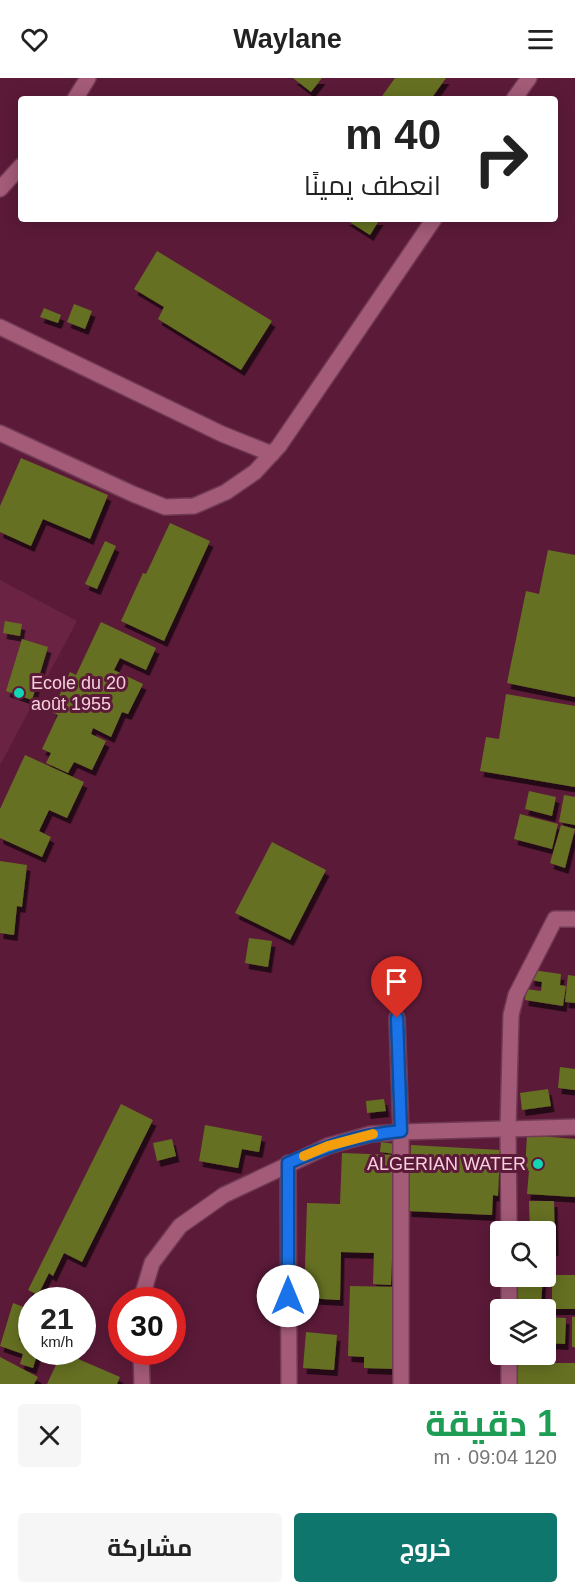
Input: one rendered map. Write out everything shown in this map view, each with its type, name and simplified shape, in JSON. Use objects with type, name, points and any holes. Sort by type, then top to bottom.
[{"type":"street","points":[[77,96],[88,78]]},
{"type":"street","points":[[516,96],[529,78]]},
{"type":"street","points":[[0,189],[18,169]]},
{"type":"street","points":[[0,433],[165,507],[194,506],[226,492],[255,472],[272,454],[432,222]]},
{"type":"street","points":[[0,327],[222,434],[272,454]]},
{"type":"street","points":[[509,1221],[508,1129],[511,1015],[516,995],[555,919],[575,919]]},
{"type":"street","points":[[397,1018],[401,1131],[401,1384]]},
{"type":"street","points":[[145,1287],[152,1263],[180,1226],[224,1195],[328,1146],[370,1134],[401,1131],[575,1127]]},
{"type":"street","points":[[288,1163],[289,1384]]},
{"type":"street","points":[[141,1365],[142,1384]]},
{"type":"street","points":[[509,1365],[509,1384]]},
{"type":"shaded area","name":"Ecole du 20 août 1955","points":[[0,580],[77,621],[0,765]]},
{"type":"building","points":[[293,78],[322,78],[311,92]]},
{"type":"building","points":[[395,78],[446,78],[433,96],[382,96]]},
{"type":"building","points":[[350,222],[378,222],[370,235]]},
{"type":"building","points":[[157,251],[272,321],[241,370],[158,319],[164,307],[134,289]]},
{"type":"building","points":[[74,304],[92,311],[85,329],[67,322]]},
{"type":"building","points":[[44,308],[61,315],[58,323],[40,317]]},
{"type":"building","points":[[21,458],[108,495],[90,539],[43,519],[31,546],[0,532],[0,506]]},
{"type":"building","points":[[170,523],[210,541],[164,641],[121,621]]},
{"type":"building","points":[[105,541],[116,546],[97,589],[85,584]]},
{"type":"building","points":[[548,550],[575,555],[575,697],[507,683],[526,591],[539,594]]},
{"type":"building","points":[[5,621],[22,624],[20,636],[3,633]]},
{"type":"building","points":[[101,622],[156,648],[146,670],[120,658],[114,670],[143,684],[128,714],[122,712],[111,737],[93,728],[91,734],[106,741],[92,770],[74,762],[68,773],[46,763],[51,753],[42,749],[58,715],[52,712],[70,672],[76,675]]},
{"type":"building","points":[[22,639],[48,647],[32,700],[6,691]]},
{"type":"building","points":[[506,694],[575,706],[575,787],[480,771],[486,737],[499,739]]},
{"type":"building","points":[[25,755],[84,782],[67,818],[49,810],[39,831],[51,837],[42,857],[0,838],[0,809]]},
{"type":"building","points":[[529,791],[556,797],[552,816],[525,809]]},
{"type":"building","points":[[564,795],[575,797],[575,825],[559,822]]},
{"type":"building","points":[[520,814],[558,824],[552,849],[514,839]]},
{"type":"building","points":[[561,825],[575,829],[565,868],[550,863]]},
{"type":"building","points":[[272,842],[326,870],[290,940],[235,913]]},
{"type":"building","points":[[0,861],[27,865],[22,907],[17,906],[14,935],[0,933]]},
{"type":"building","points":[[249,938],[272,941],[268,967],[245,963]]},
{"type":"building","points":[[532,970],[561,974],[560,985],[566,986],[563,1006],[525,1000],[526,989],[541,991],[542,982],[531,980]]},
{"type":"building","points":[[568,975],[575,976],[575,1003],[565,1002]]},
{"type":"building","points":[[560,1067],[575,1069],[575,1090],[558,1088]]},
{"type":"building","points":[[548,1089],[551,1106],[522,1110],[520,1093]]},
{"type":"building","points":[[384,1099],[386,1111],[367,1113],[366,1101]]},
{"type":"building","points":[[121,1104],[153,1120],[82,1262],[64,1253],[53,1276],[49,1273],[42,1287],[30,1287]]},
{"type":"building","points":[[205,1125],[262,1136],[259,1152],[242,1149],[238,1168],[199,1161]]},
{"type":"building","points":[[527,1135],[575,1139],[575,1197],[527,1194],[529,1171],[525,1170]]},
{"type":"building","points":[[172,1139],[176,1156],[157,1161],[153,1143]]},
{"type":"building","points":[[381,1142],[396,1144],[395,1154],[380,1152]]},
{"type":"building","points":[[411,1145],[500,1150],[498,1196],[493,1195],[492,1215],[408,1211]]},
{"type":"building","points":[[342,1153],[396,1155],[391,1285],[373,1284],[374,1253],[341,1252],[340,1300],[304,1298],[307,1203],[340,1204]]},
{"type":"building","points":[[529,1201],[554,1201],[554,1221],[530,1221]]},
{"type":"building","points":[[556,1275],[575,1275],[575,1309],[556,1309],[556,1299],[552,1299],[552,1287],[556,1287]]},
{"type":"building","points":[[350,1286],[399,1287],[396,1369],[364,1368],[364,1357],[348,1356]]},
{"type":"building","points":[[513,1287],[542,1287],[541,1299],[512,1299]]},
{"type":"building","points":[[13,1303],[18,1305],[18,1352],[0,1346]]},
{"type":"building","points":[[572,1317],[575,1317],[575,1347],[572,1347]]},
{"type":"building","points":[[556,1318],[566,1318],[565,1344],[556,1344]]},
{"type":"building","points":[[306,1332],[337,1335],[334,1370],[303,1368]]},
{"type":"building","points":[[0,1357],[38,1377],[34,1384],[0,1384]]},
{"type":"building","points":[[575,1363],[575,1384],[515,1384],[515,1365]]},
{"type":"building","points":[[56,1365],[92,1365],[120,1377],[117,1384],[47,1384]]},
{"type":"slow traffic","points":[[304,1156],[328,1146],[373,1134]]},
{"type":"place","name":"Ecole du 20 août 1955","points":[[19,693]]},
{"type":"place","name":"ALGERIAN WATER","points":[[538,1164]]},
{"type":"route","points":[[288,1296],[288,1163],[328,1146],[370,1134],[401,1131],[397,1018]]}]
